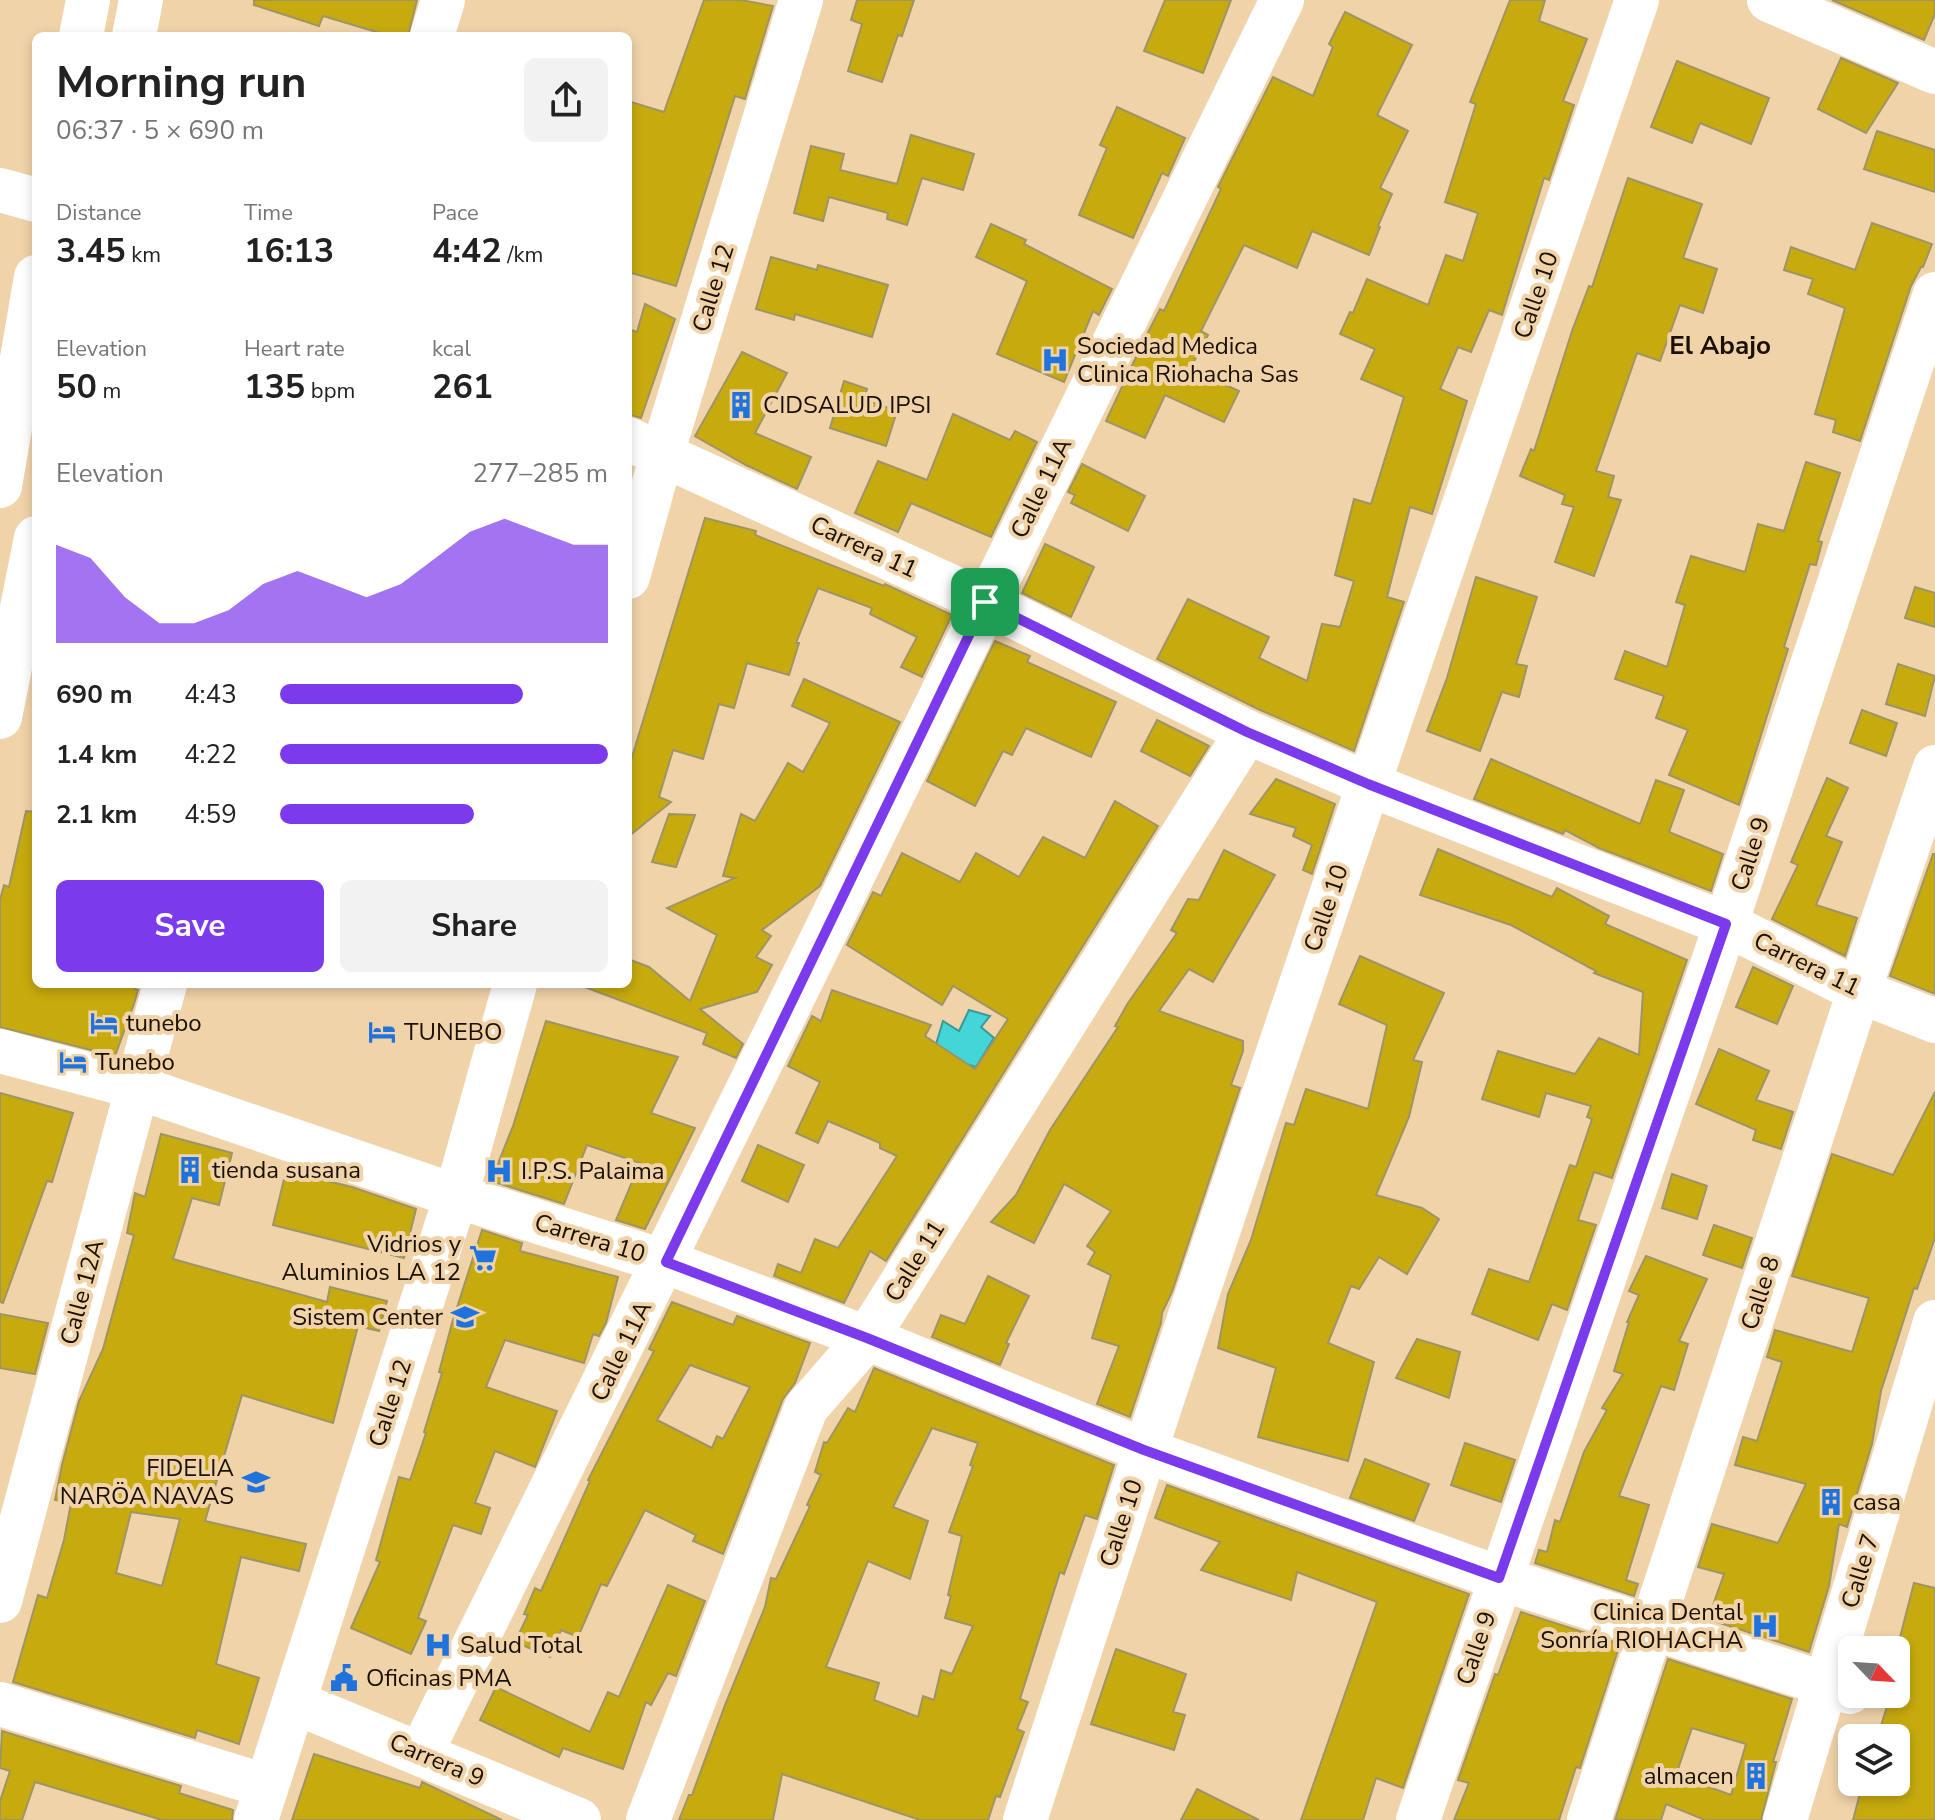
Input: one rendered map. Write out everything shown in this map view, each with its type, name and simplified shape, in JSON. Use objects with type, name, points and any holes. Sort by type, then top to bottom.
[{"type":"street","points":[[82,32],[88,0]]},
{"type":"street","points":[[135,32],[141,0]]},
{"type":"street","points":[[433,32],[443,0]]},
{"type":"street","name":"Calle 12","points":[[632,546],[645,446],[801,0]]},
{"type":"street","name":"Calle 11A","points":[[421,1753],[666,1262],[985,602],[1282,0]]},
{"type":"street","name":"Calle 10","points":[[1025,1820],[1144,1450],[1637,0]]},
{"type":"street","points":[[1769,0],[1935,72]]},
{"type":"street","points":[[0,190],[32,199]]},
{"type":"street","name":"Calle 9","points":[[1418,1820],[1726,924],[1935,294]]},
{"type":"street","points":[[0,486],[7,407],[32,295]]},
{"type":"street","name":"Carrera 11","points":[[645,446],[985,602],[1247,732],[1368,784],[1726,924],[1859,991],[1935,1021]]},
{"type":"street","points":[[0,717],[32,558]]},
{"type":"street","name":"Calle 11","points":[[648,1820],[806,1408],[867,1338],[1247,732]]},
{"type":"street","name":"Calle 8","points":[[1589,1820],[1935,767]]},
{"type":"street","name":"Calle 12A","points":[[0,1601],[164,988]]},
{"type":"street","name":"Calle 12","points":[[261,1803],[456,1196],[514,988]]},
{"type":"street","name":"Carrera 10","points":[[0,1051],[136,1087],[456,1196],[666,1262],[867,1338],[1144,1450],[1499,1578],[1838,1685]]},
{"type":"street","name":"Calle 7","points":[[1856,1636],[1935,1322]]},
{"type":"street","name":"Calle 7","points":[[1868,1636],[1935,1428]]},
{"type":"street","name":"Calle 7","points":[[1785,1820],[1838,1698]]},
{"type":"street","name":"Carrera 9","points":[[294,1702],[579,1820]]},
{"type":"street","points":[[0,1704],[261,1803]]},
{"type":"street","name":"Calle 7","points":[[1812,1820],[1838,1708]]},
{"type":"water","points":[[969,1010],[990,1016],[981,1027],[994,1038],[976,1067],[933,1054],[943,1021],[959,1031]]},
{"type":"building","points":[[254,0],[417,0],[409,32],[377,32],[323,16],[319,26],[254,5]]},
{"type":"building","points":[[704,0],[741,0],[773,6],[745,99],[735,96],[676,286],[632,273],[632,102],[664,112]]},
{"type":"building","points":[[857,0],[914,0],[882,82],[848,71],[862,24],[851,20]]},
{"type":"building","points":[[1165,0],[1231,0],[1203,73],[1144,51]]},
{"type":"building","points":[[1510,0],[1545,0],[1539,21],[1587,39],[1563,101],[1574,105],[1549,180],[1544,178],[1502,315],[1489,310],[1471,352],[1458,347],[1440,389],[1467,401],[1432,514],[1410,507],[1387,597],[1404,602],[1354,751],[1258,709],[1157,659],[1188,599],[1269,637],[1259,658],[1307,681],[1322,624],[1340,627],[1354,581],[1335,575],[1354,499],[1371,504],[1404,397],[1361,379],[1375,349],[1340,334],[1350,312],[1353,313],[1367,279],[1428,305],[1446,255],[1463,261],[1478,213],[1445,202],[1476,104],[1470,102]]},
{"type":"building","points":[[1832,0],[1935,0],[1935,14],[1924,40]]},
{"type":"building","points":[[1345,12],[1412,45],[1377,115],[1408,131],[1380,188],[1392,194],[1369,255],[1312,231],[1297,268],[1244,245],[1201,331],[1208,335],[1190,369],[1239,391],[1224,422],[1165,395],[1145,438],[1106,421],[1160,309],[1164,311],[1221,189],[1218,187],[1273,77],[1313,96],[1333,47],[1329,44]]},
{"type":"building","points":[[1841,58],[1898,83],[1866,133],[1818,109]]},
{"type":"building","points":[[1677,61],[1769,98],[1751,144],[1700,123],[1692,143],[1651,127]]},
{"type":"building","points":[[1117,107],[1185,138],[1168,176],[1162,173],[1133,238],[1079,215],[1107,148],[1100,145]]},
{"type":"building","points":[[1877,131],[1935,150],[1935,192],[1864,169]]},
{"type":"building","points":[[911,135],[974,154],[963,190],[922,178],[907,225],[887,219],[888,213],[829,197],[823,221],[794,213],[811,146],[844,154],[840,170],[897,184]]},
{"type":"building","points":[[1628,178],[1702,204],[1683,258],[1717,269],[1703,313],[1680,305],[1660,361],[1637,353],[1596,471],[1614,476],[1608,497],[1621,500],[1594,576],[1555,562],[1574,507],[1562,504],[1565,495],[1520,476],[1531,449],[1534,451],[1572,331],[1589,286],[1592,287]]},
{"type":"building","points":[[1872,223],[1932,244],[1911,286],[1860,441],[1833,432],[1836,420],[1815,414],[1845,308],[1808,294],[1813,279],[1784,270],[1791,247],[1855,270]]},
{"type":"building","points":[[991,224],[1026,240],[1024,244],[1112,289],[1099,315],[1093,311],[1064,382],[997,354],[1027,281],[976,257]]},
{"type":"building","points":[[771,257],[817,270],[818,265],[888,285],[872,337],[795,314],[794,320],[756,309]]},
{"type":"building","points":[[645,304],[675,319],[641,418],[632,415],[632,330],[637,332]]},
{"type":"building","name":"CIDSALUD IPSI","points":[[742,352],[787,373],[755,433],[811,457],[797,489],[695,436]]},
{"type":"building","points":[[844,381],[867,389],[864,399],[897,411],[886,446],[830,428]]},
{"type":"building","points":[[953,414],[1010,440],[1015,431],[1037,442],[991,537],[911,503],[898,532],[855,513],[878,461],[927,480]]},
{"type":"building","points":[[1806,462],[1840,473],[1818,541],[1822,542],[1816,565],[1810,564],[1784,647],[1788,649],[1739,805],[1669,775],[1688,730],[1656,718],[1664,696],[1615,679],[1625,651],[1667,667],[1685,605],[1676,602],[1691,556],[1745,572],[1758,524],[1784,531]]},
{"type":"building","points":[[1082,464],[1145,496],[1128,531],[1071,503],[1075,495],[1068,492]]},
{"type":"building","points":[[705,518],[756,531],[755,535],[885,584],[952,615],[922,677],[901,667],[917,637],[870,614],[872,608],[818,588],[796,643],[799,643],[789,675],[747,663],[734,708],[719,704],[703,759],[673,750],[659,797],[671,802],[632,834],[632,757]]},
{"type":"building","points":[[1045,544],[1094,567],[1071,617],[1022,593]]},
{"type":"building","points":[[1476,577],[1537,597],[1516,664],[1527,666],[1519,697],[1502,692],[1480,751],[1427,731],[1447,678]]},
{"type":"building","points":[[1915,587],[1935,593],[1935,627],[1905,618]]},
{"type":"building","points":[[995,641],[1030,656],[1027,662],[1116,702],[1091,757],[1026,728],[1012,755],[1003,751],[975,806],[927,781]]},
{"type":"building","points":[[1898,664],[1935,676],[1925,716],[1886,704]]},
{"type":"building","points":[[804,679],[900,722],[820,886],[762,930],[771,936],[756,957],[772,965],[757,992],[700,1009],[743,1044],[736,1058],[703,1044],[707,1033],[587,988],[632,988],[632,961],[649,967],[690,1001],[717,935],[667,908],[735,878],[723,876],[741,814],[755,821],[788,763],[803,772],[830,723],[792,706]]},
{"type":"building","points":[[1862,710],[1897,723],[1886,756],[1850,743]]},
{"type":"building","points":[[1157,720],[1209,746],[1190,776],[1141,751]]},
{"type":"building","points":[[1491,759],[1640,824],[1656,780],[1684,790],[1669,832],[1723,854],[1711,891],[1599,848],[1565,830],[1563,834],[1474,799]]},
{"type":"building","points":[[1827,778],[1848,788],[1826,836],[1842,842],[1816,905],[1857,918],[1845,956],[1772,919],[1798,865],[1791,862]]},
{"type":"building","points":[[1276,779],[1335,804],[1312,874],[1303,870],[1312,845],[1293,836],[1296,828],[1250,814]]},
{"type":"building","points":[[1115,801],[1158,826],[886,1261],[870,1251],[844,1303],[774,1276],[778,1264],[801,1273],[815,1239],[838,1248],[897,1156],[880,1148],[880,1143],[828,1121],[818,1143],[796,1133],[820,1082],[788,1066],[812,1016],[821,1021],[832,990],[931,1025],[925,1036],[975,1069],[1008,1019],[953,986],[942,1005],[847,945],[873,892],[881,896],[902,853],[960,882],[976,853],[1019,877],[1043,837],[1085,858]]},
{"type":"building","points":[[26,811],[32,812],[32,988],[138,990],[115,1056],[0,1027],[0,900],[4,885],[9,887]]},
{"type":"building","points":[[669,814],[695,815],[676,867],[652,862]]},
{"type":"building","points":[[1438,849],[1552,897],[1557,888],[1609,916],[1605,924],[1687,960],[1612,1178],[1594,1172],[1578,1220],[1596,1225],[1567,1310],[1552,1304],[1538,1340],[1472,1314],[1489,1269],[1529,1282],[1570,1165],[1576,1167],[1592,1119],[1587,1117],[1591,1106],[1546,1093],[1539,1117],[1482,1099],[1498,1051],[1575,1074],[1599,1038],[1639,1055],[1643,992],[1594,973],[1596,971],[1511,925],[1420,895]]},
{"type":"building","points":[[1224,850],[1275,875],[1213,982],[1189,969],[1159,1011],[1243,1041],[1243,1051],[1231,1085],[1240,1088],[1172,1292],[1162,1313],[1130,1417],[1097,1404],[1119,1346],[1092,1338],[1111,1275],[1088,1264],[1095,1252],[1087,1246],[1111,1211],[1064,1184],[1034,1243],[991,1222],[1016,1195],[1050,1130],[1118,1027],[1115,1026],[1128,1003],[1177,933],[1171,930],[1188,899],[1199,900]]},
{"type":"building","points":[[1935,854],[1935,994],[1890,976]]},
{"type":"building","points":[[1360,956],[1444,993],[1413,1060],[1422,1062],[1409,1117],[1376,1195],[1422,1208],[1439,1219],[1407,1274],[1379,1257],[1359,1289],[1351,1286],[1328,1343],[1374,1362],[1348,1461],[1258,1437],[1276,1368],[1218,1348],[1228,1294],[1251,1240],[1286,1123],[1294,1125],[1306,1089],[1368,1109],[1387,1025],[1339,1004]]},
{"type":"building","points":[[1753,967],[1793,986],[1777,1024],[1736,1007]]},
{"type":"building","points":[[546,1021],[678,1057],[651,1113],[695,1128],[645,1229],[616,1220],[640,1163],[587,1145],[564,1204],[491,1181],[513,1126]]},
{"type":"building","points":[[1719,1049],[1769,1071],[1756,1100],[1793,1112],[1781,1149],[1753,1140],[1756,1130],[1696,1104]]},
{"type":"building","points":[[1935,1092],[1935,1238],[1917,1289],[1914,1288],[1881,1391],[1872,1444],[1847,1527],[1839,1524],[1829,1586],[1809,1652],[1708,1619],[1724,1574],[1698,1567],[1712,1524],[1778,1543],[1806,1484],[1735,1465],[1743,1437],[1757,1441],[1782,1362],[1767,1357],[1775,1330],[1852,1352],[1869,1298],[1792,1276],[1832,1154],[1893,1175]]},
{"type":"building","points":[[0,1093],[73,1113],[52,1182],[47,1181],[3,1303],[0,1302]]},
{"type":"building","points":[[161,1134],[232,1153],[219,1205],[192,1198],[173,1259],[327,1302],[330,1287],[387,1301],[379,1331],[358,1326],[333,1423],[242,1395],[205,1521],[306,1544],[299,1571],[241,1557],[216,1664],[259,1678],[239,1744],[197,1730],[195,1738],[13,1682],[38,1595],[47,1598],[64,1540],[71,1503],[55,1500],[62,1465],[79,1401],[103,1349],[134,1235],[127,1233],[135,1193],[145,1197]],"holes":[[[131,1512],[180,1519],[162,1586],[116,1573]]]},
{"type":"building","points":[[758,1145],[804,1165],[788,1202],[742,1181]]},
{"type":"building","points":[[286,1171],[352,1187],[416,1209],[404,1258],[273,1225]]},
{"type":"building","points":[[1672,1174],[1707,1186],[1697,1219],[1662,1208]]},
{"type":"building","points":[[1714,1225],[1752,1238],[1742,1268],[1703,1255]]},
{"type":"building","points":[[482,1230],[522,1243],[520,1251],[618,1277],[606,1323],[599,1336],[593,1334],[584,1363],[505,1340],[486,1387],[557,1411],[535,1467],[495,1451],[475,1503],[490,1508],[481,1534],[453,1525],[418,1618],[426,1621],[411,1654],[351,1628],[380,1562],[376,1560],[399,1477],[410,1480],[426,1433],[452,1323]]},
{"type":"building","points":[[1646,1256],[1707,1279],[1679,1341],[1688,1344],[1674,1390],[1661,1386],[1619,1496],[1649,1505],[1626,1580],[1638,1584],[1634,1596],[1535,1563],[1539,1550],[1547,1552],[1555,1520],[1560,1522],[1584,1452],[1607,1410],[1602,1408],[1623,1374],[1614,1371],[1627,1322],[1639,1295],[1629,1291]]},
{"type":"building","points":[[988,1276],[1029,1296],[1006,1343],[1009,1344],[1000,1365],[932,1337],[941,1315],[965,1324]]},
{"type":"building","points":[[672,1302],[733,1325],[737,1316],[810,1343],[795,1383],[783,1399],[723,1554],[693,1541],[696,1535],[645,1510],[607,1586],[601,1584],[578,1637],[561,1630],[550,1657],[515,1642],[528,1615],[524,1614],[535,1588],[541,1591],[588,1480],[654,1351],[649,1349]],"holes":[[[690,1365],[750,1387],[723,1439],[717,1436],[712,1448],[657,1420]]]},
{"type":"building","points":[[0,1314],[48,1323],[35,1374],[0,1368]]},
{"type":"building","points":[[1417,1339],[1460,1352],[1449,1398],[1396,1378]]},
{"type":"building","points":[[874,1368],[1114,1465],[1097,1519],[1085,1515],[1064,1574],[1060,1572],[1020,1699],[1028,1702],[1017,1729],[1024,1732],[1000,1797],[996,1796],[988,1820],[920,1820],[782,1774],[773,1820],[679,1820],[689,1795],[692,1795],[765,1607],[771,1578],[776,1579],[810,1506],[807,1505],[821,1475],[815,1472],[824,1442],[827,1443],[848,1408],[855,1412]],"holes":[[[932,1428],[978,1443],[949,1532],[962,1536],[945,1618],[973,1626],[952,1674],[941,1670],[934,1700],[923,1696],[918,1717],[874,1700],[879,1683],[826,1667],[868,1561],[910,1579],[928,1521],[893,1507]]]},
{"type":"building","points":[[1465,1443],[1515,1460],[1501,1502],[1451,1485]]},
{"type":"building","points":[[1365,1459],[1429,1484],[1414,1521],[1350,1498]]},
{"type":"building","points":[[1167,1485],[1469,1594],[1403,1788],[1376,1778],[1363,1820],[1301,1820],[1377,1602],[1297,1572],[1291,1600],[1201,1570],[1220,1542],[1155,1518]]},
{"type":"building","points":[[1914,1583],[1935,1588],[1935,1820],[1853,1820],[1859,1796],[1910,1796],[1910,1724],[1881,1724],[1887,1708],[1910,1708],[1910,1636],[1900,1636]]},
{"type":"building","points":[[668,1585],[705,1601],[676,1676],[668,1673],[651,1705],[646,1702],[623,1769],[563,1748],[559,1757],[480,1720],[496,1687],[590,1732],[608,1692],[619,1697]]},
{"type":"building","points":[[1521,1612],[1620,1644],[1580,1768],[1576,1767],[1559,1820],[1454,1820],[1469,1783],[1458,1780],[1495,1674],[1498,1675]]},
{"type":"building","points":[[1116,1649],[1186,1674],[1173,1712],[1185,1715],[1174,1750],[1091,1724]]},
{"type":"building","points":[[1668,1659],[1792,1699],[1773,1762],[1776,1762],[1761,1820],[1705,1820],[1666,1804],[1661,1820],[1615,1820]],"holes":[[[1692,1728],[1746,1744],[1731,1795],[1676,1775]]]},
{"type":"building","points":[[2,1731],[181,1786],[179,1793],[233,1810],[232,1820],[162,1820],[35,1782],[22,1820],[0,1820],[0,1801],[10,1771],[0,1768]]},
{"type":"building","points":[[314,1754],[420,1788],[422,1782],[502,1820],[292,1820]]},
{"type":"building","points":[[1197,1789],[1259,1820],[1181,1820]]},
{"type":"place","name":"Sociedad Medica Clinica Riohacha Sas","points":[[1055,360]]},
{"type":"place","name":"CIDSALUD IPSI","points":[[741,405]]},
{"type":"place","name":"tunebo","points":[[104,1023]]},
{"type":"place","name":"TUNEBO","points":[[382,1032]]},
{"type":"place","name":"Tunebo","points":[[73,1062]]},
{"type":"place","name":"tienda susana","points":[[190,1170]]},
{"type":"place","name":"I.P.S. Palaima","points":[[499,1171]]},
{"type":"place","name":"Vidrios y Aluminios LA 12","points":[[483,1258]]},
{"type":"place","name":"Sistem Center","points":[[465,1317]]},
{"type":"place","name":"FIDELIA NARÖA NAVAS","points":[[256,1482]]},
{"type":"place","name":"casa","points":[[1831,1502]]},
{"type":"place","name":"Clinica Dental Sonría RIOHACHA","points":[[1765,1626]]},
{"type":"place","name":"Salud Total","points":[[438,1645]]},
{"type":"place","name":"Oficinas PMA","points":[[344,1678]]},
{"type":"place","name":"almacen","points":[[1756,1776]]},
{"type":"district","name":"El Abajo","points":[[1720,345]]},
{"type":"route","points":[[985,602],[1247,732],[1368,784],[1726,924],[1499,1578],[1144,1450],[867,1338],[666,1262],[985,602]]}]
